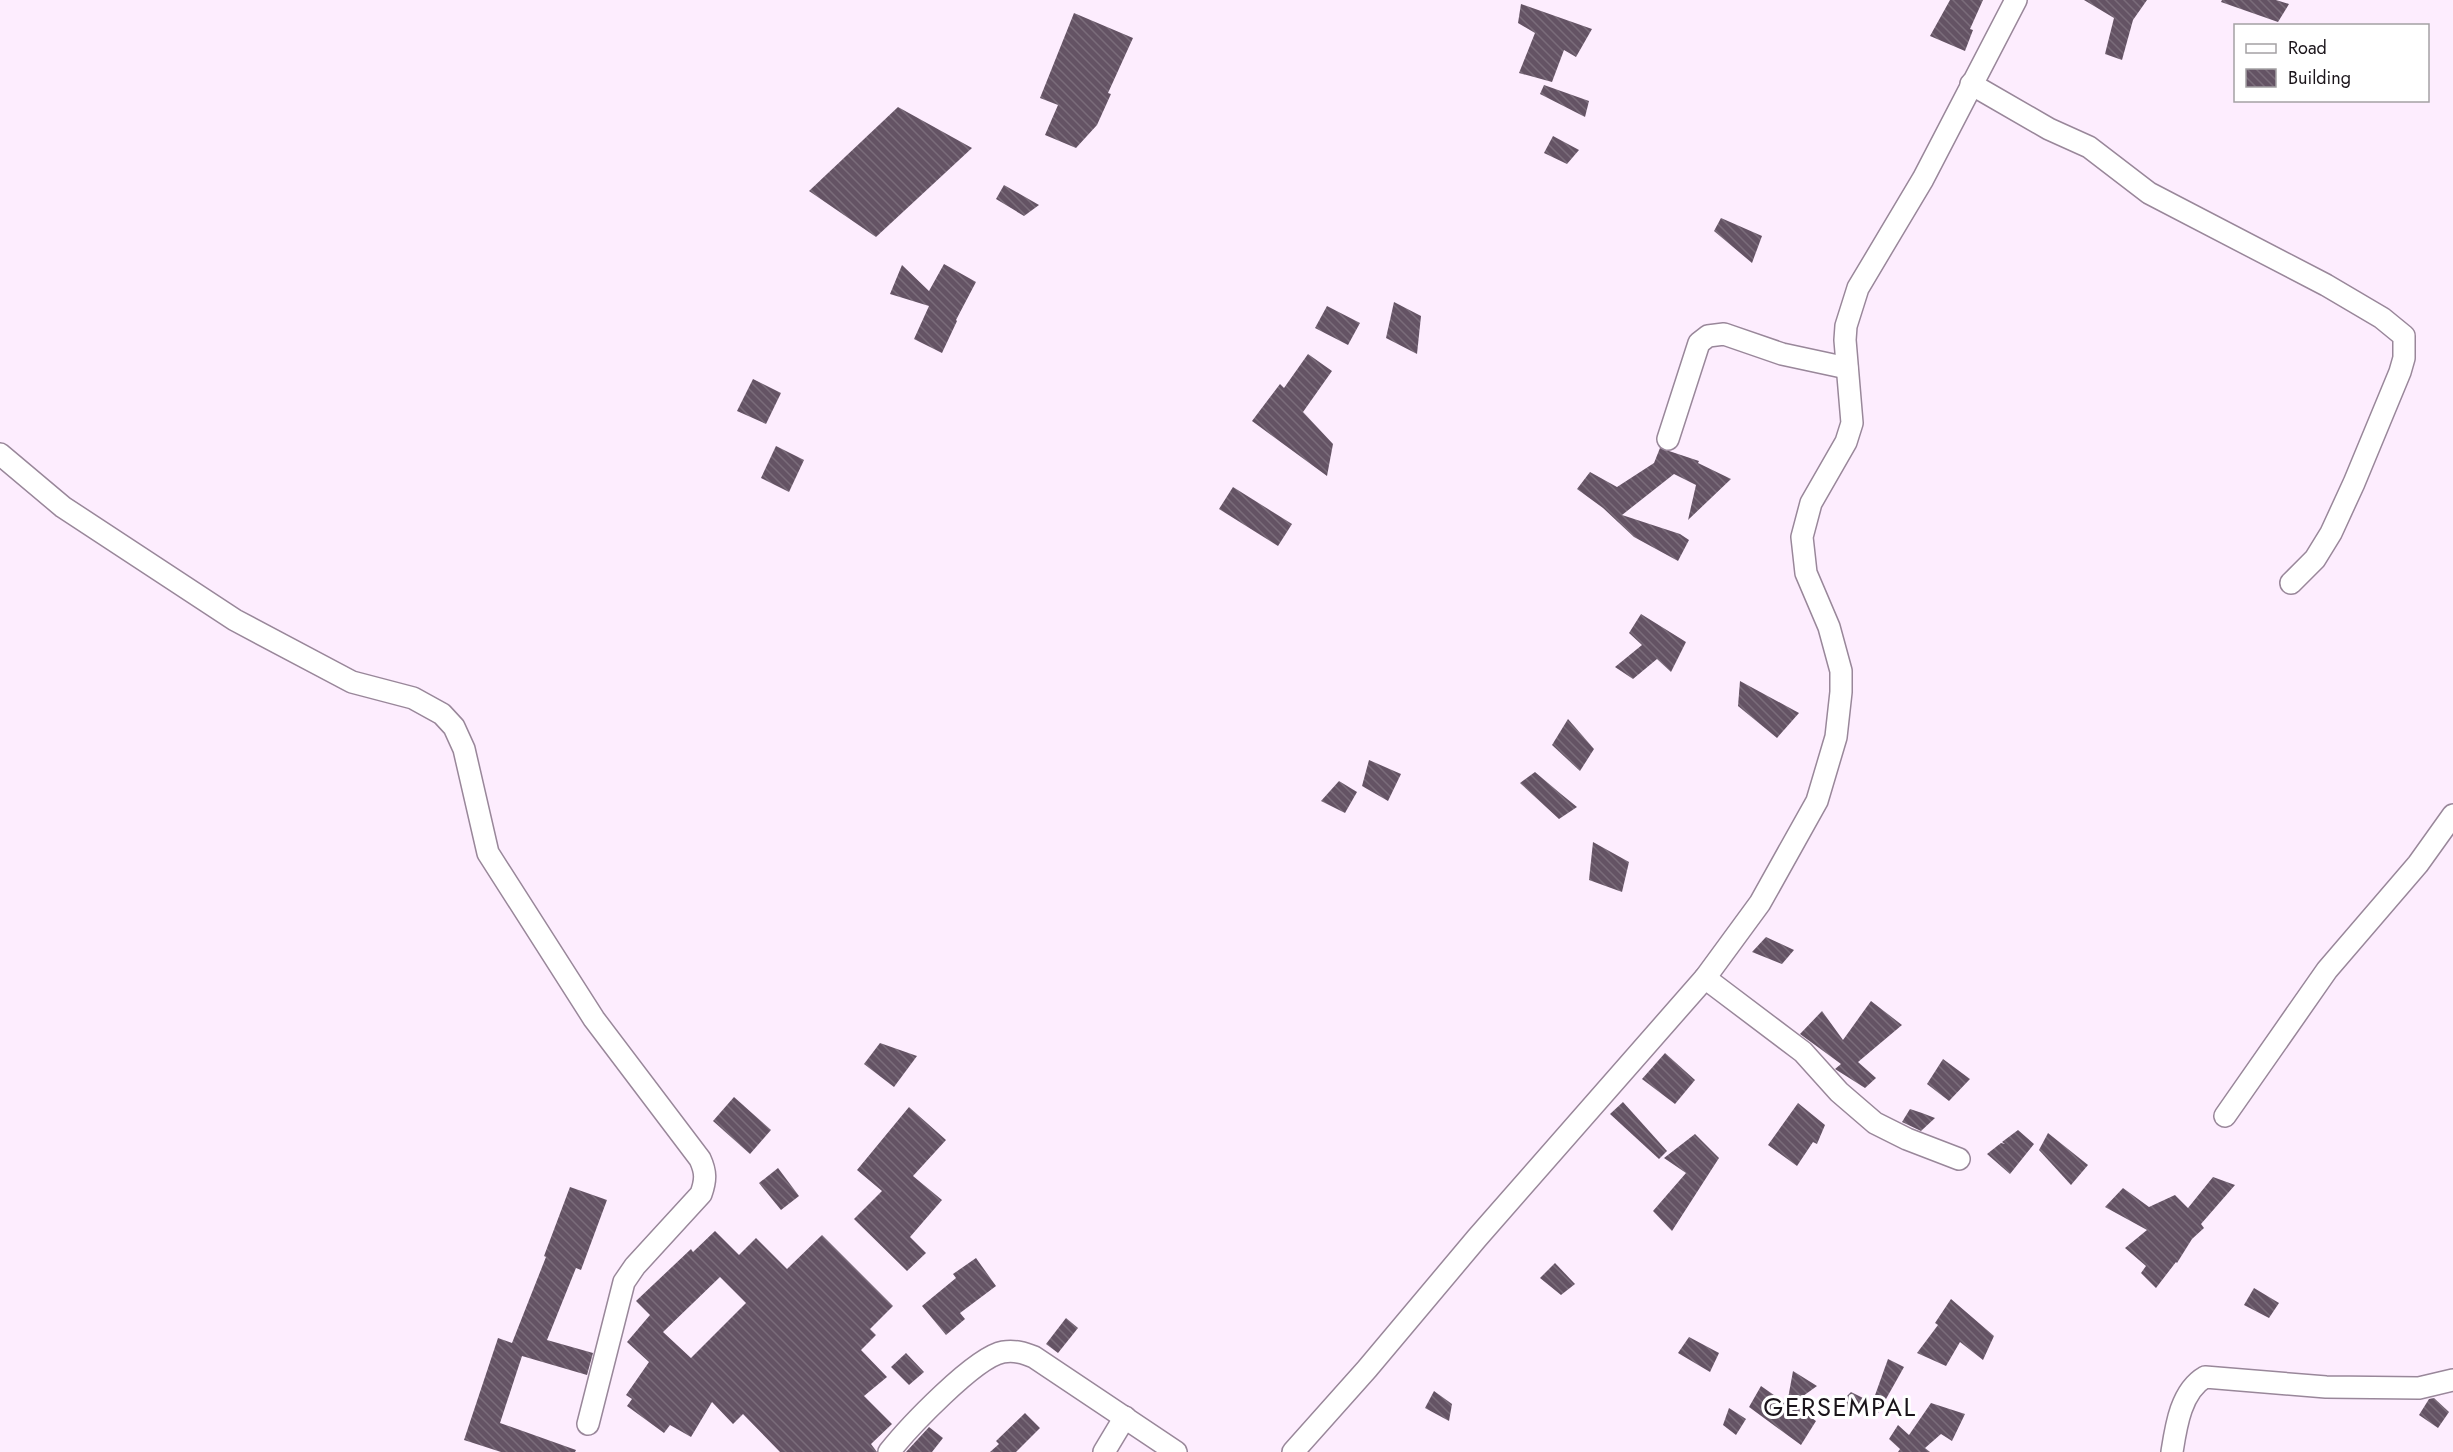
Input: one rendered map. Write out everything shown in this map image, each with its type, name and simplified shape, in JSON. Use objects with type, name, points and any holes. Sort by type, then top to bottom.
[{"type":"street","points":[[1293,1452],[1705,978],[1760,903],[1817,801],[1836,737],[1842,692],[1841,671],[1829,627],[1806,573],[1802,537],[1811,503],[1850,431],[1852,400],[1847,368],[1846,326],[1858,288],[1923,179],[2016,0]]},
{"type":"street","points":[[1971,84],[2049,129],[2089,147],[2149,193],[2326,285],[2382,318],[2404,336],[2405,345],[2400,372],[2345,505],[2315,559],[2290,583]]},
{"type":"street","points":[[1668,439],[1699,343],[1708,336],[1724,334],[1782,354],[1847,368]]},
{"type":"street","points":[[0,454],[63,507],[235,620],[352,682],[428,704],[442,714],[454,728],[464,749],[488,853],[594,1019],[700,1159],[705,1170],[705,1182],[701,1194],[635,1266],[624,1282],[588,1424]]},
{"type":"street","points":[[2225,1116],[2328,970],[2418,864],[2453,815]]},
{"type":"street","points":[[1705,978],[1803,1052],[1839,1092],[1875,1123],[1907,1139],[1959,1159]]},
{"type":"street","points":[[889,1452],[904,1433],[953,1387],[989,1357],[1002,1352],[1022,1352],[1034,1357],[1176,1452]]},
{"type":"street","points":[[2172,1452],[2176,1428],[2189,1392],[2197,1382],[2205,1377],[2326,1387],[2419,1388],[2453,1380]]},
{"type":"street","points":[[1104,1452],[1125,1417]]},
{"type":"building","points":[[1950,0],[1983,0],[1970,29],[1973,30],[1965,51],[1930,36]]},
{"type":"building","points":[[2084,0],[2147,0],[2133,20],[2122,60],[2105,54],[2114,18]]},
{"type":"building","points":[[2222,0],[2276,0],[2289,4],[2278,22],[2221,2]]},
{"type":"building","points":[[1521,4],[1592,29],[1576,57],[1564,50],[1552,82],[1519,73],[1535,33],[1518,23]]},
{"type":"building","points":[[1074,13],[1133,38],[1108,93],[1111,94],[1097,125],[1076,148],[1045,135],[1058,105],[1040,98]]},
{"type":"building","points":[[1544,85],[1589,101],[1585,117],[1540,94]]},
{"type":"building","points":[[898,107],[972,148],[876,237],[809,191]]},
{"type":"building","points":[[1553,136],[1579,150],[1567,164],[1544,153]]},
{"type":"building","points":[[1004,185],[1039,205],[1024,216],[996,199]]},
{"type":"building","points":[[1721,218],[1762,236],[1752,263],[1714,231]]},
{"type":"building","points":[[944,264],[976,282],[942,353],[914,339],[929,306],[890,294],[902,265],[929,291]]},
{"type":"building","points":[[1394,302],[1421,316],[1417,354],[1386,338]]},
{"type":"building","points":[[1327,306],[1360,323],[1348,345],[1315,328]]},
{"type":"building","points":[[1308,354],[1332,371],[1303,412],[1333,444],[1327,476],[1252,421],[1280,384],[1284,388]]},
{"type":"building","points":[[753,379],[781,393],[766,424],[737,411]]},
{"type":"building","points":[[776,446],[804,460],[789,492],[761,478]]},
{"type":"building","points":[[1660,448],[1699,461],[1698,463],[1731,479],[1688,520],[1696,485],[1674,474],[1622,515],[1680,534],[1689,540],[1678,561],[1634,537],[1603,508],[1577,489],[1590,472],[1617,487],[1654,463]]},
{"type":"building","points":[[1233,487],[1292,524],[1278,546],[1219,509]]},
{"type":"building","points":[[1641,614],[1686,642],[1671,672],[1657,659],[1633,679],[1615,667],[1642,645],[1629,633]]},
{"type":"building","points":[[1740,681],[1799,713],[1777,738],[1738,706]]},
{"type":"building","points":[[1568,719],[1594,749],[1580,771],[1552,745]]},
{"type":"building","points":[[1369,760],[1401,774],[1388,801],[1362,786]]},
{"type":"building","points":[[1535,772],[1577,807],[1559,819],[1520,783]]},
{"type":"building","points":[[1339,781],[1357,792],[1345,813],[1321,801]]},
{"type":"building","points":[[1593,842],[1629,862],[1622,892],[1589,880]]},
{"type":"building","points":[[1766,937],[1794,950],[1782,964],[1752,952]]},
{"type":"building","points":[[1871,1001],[1902,1025],[1858,1062],[1876,1078],[1865,1088],[1835,1069],[1841,1064],[1800,1034],[1822,1011],[1843,1040]]},
{"type":"building","points":[[880,1043],[917,1056],[894,1087],[864,1064]]},
{"type":"building","points":[[1665,1053],[1695,1080],[1675,1104],[1642,1079]]},
{"type":"building","points":[[1943,1059],[1970,1079],[1949,1101],[1927,1084]]},
{"type":"building","points":[[734,1097],[771,1130],[750,1154],[713,1121]]},
{"type":"building","points":[[1623,1102],[1667,1151],[1659,1159],[1610,1114]]},
{"type":"building","points":[[1798,1103],[1825,1125],[1817,1144],[1813,1142],[1797,1166],[1768,1145]]},
{"type":"building","points":[[909,1107],[946,1140],[913,1176],[942,1200],[910,1237],[926,1253],[907,1271],[854,1219],[882,1191],[857,1170]]},
{"type":"building","points":[[1910,1109],[1935,1118],[1921,1131],[1902,1122]]},
{"type":"building","points":[[2018,1130],[2034,1144],[2010,1174],[1987,1154],[2001,1143],[2005,1144],[2002,1142]]},
{"type":"building","points":[[2048,1133],[2088,1165],[2071,1185],[2039,1150]]},
{"type":"building","points":[[1695,1134],[1719,1158],[1672,1231],[1653,1211],[1686,1173],[1664,1158]]},
{"type":"building","points":[[778,1168],[799,1196],[781,1210],[759,1183]]},
{"type":"building","points":[[2213,1177],[2235,1185],[2201,1224],[2204,1228],[2192,1239],[2177,1263],[2156,1288],[2141,1273],[2146,1266],[2125,1248],[2147,1230],[2105,1207],[2123,1188],[2149,1207],[2175,1195],[2188,1208]]},
{"type":"building","points":[[570,1187],[607,1200],[581,1270],[576,1268],[547,1340],[593,1353],[587,1375],[522,1356],[500,1423],[576,1450],[575,1452],[501,1452],[464,1440],[498,1338],[512,1343],[546,1257],[544,1256]]},
{"type":"building","points":[[715,1231],[739,1255],[756,1238],[787,1269],[822,1235],[893,1306],[870,1329],[876,1335],[861,1350],[887,1377],[864,1396],[892,1424],[871,1444],[877,1452],[780,1452],[743,1414],[733,1424],[712,1402],[691,1437],[670,1425],[664,1433],[627,1406],[632,1399],[626,1395],[649,1362],[627,1342],[650,1315],[636,1301],[691,1249],[693,1252]],"holes":[[[720,1277],[746,1303],[691,1358],[663,1332]]]},
{"type":"building","points":[[976,1258],[996,1286],[960,1313],[965,1319],[946,1335],[922,1306],[956,1278],[953,1274]]},
{"type":"building","points":[[1555,1263],[1575,1284],[1561,1295],[1540,1278]]},
{"type":"building","points":[[2254,1288],[2279,1303],[2269,1318],[2244,1305]]},
{"type":"building","points":[[1951,1299],[1994,1336],[1983,1360],[1960,1342],[1946,1366],[1917,1353],[1938,1325],[1935,1323]]},
{"type":"building","points":[[1066,1318],[1078,1328],[1058,1353],[1046,1344]]},
{"type":"building","points":[[1689,1337],[1719,1353],[1710,1372],[1678,1353]]},
{"type":"building","points":[[906,1353],[924,1372],[909,1385],[891,1367]]},
{"type":"building","points":[[1888,1359],[1904,1367],[1877,1415],[1869,1412]]},
{"type":"building","points":[[1793,1371],[1817,1386],[1792,1404],[1816,1421],[1801,1445],[1749,1407],[1761,1386],[1787,1404]]},
{"type":"building","points":[[1434,1391],[1452,1404],[1449,1421],[1425,1408]]},
{"type":"building","points":[[1851,1392],[1867,1400],[1856,1414],[1839,1404]]},
{"type":"building","points":[[2434,1398],[2449,1412],[2438,1428],[2419,1415],[2429,1399]]},
{"type":"building","points":[[1931,1403],[1965,1414],[1952,1441],[1941,1434],[1925,1448],[1930,1452],[1898,1452],[1900,1449],[1889,1439],[1898,1425],[1909,1435]]},
{"type":"building","points":[[1729,1408],[1746,1419],[1736,1435],[1723,1425]]},
{"type":"building","points":[[1025,1413],[1040,1428],[1016,1452],[990,1452],[999,1444],[996,1441]]},
{"type":"building","points":[[929,1427],[943,1438],[932,1452],[906,1452]]},
{"type":"district","name":"GERSEMPAL","points":[[1840,1407]]}]
